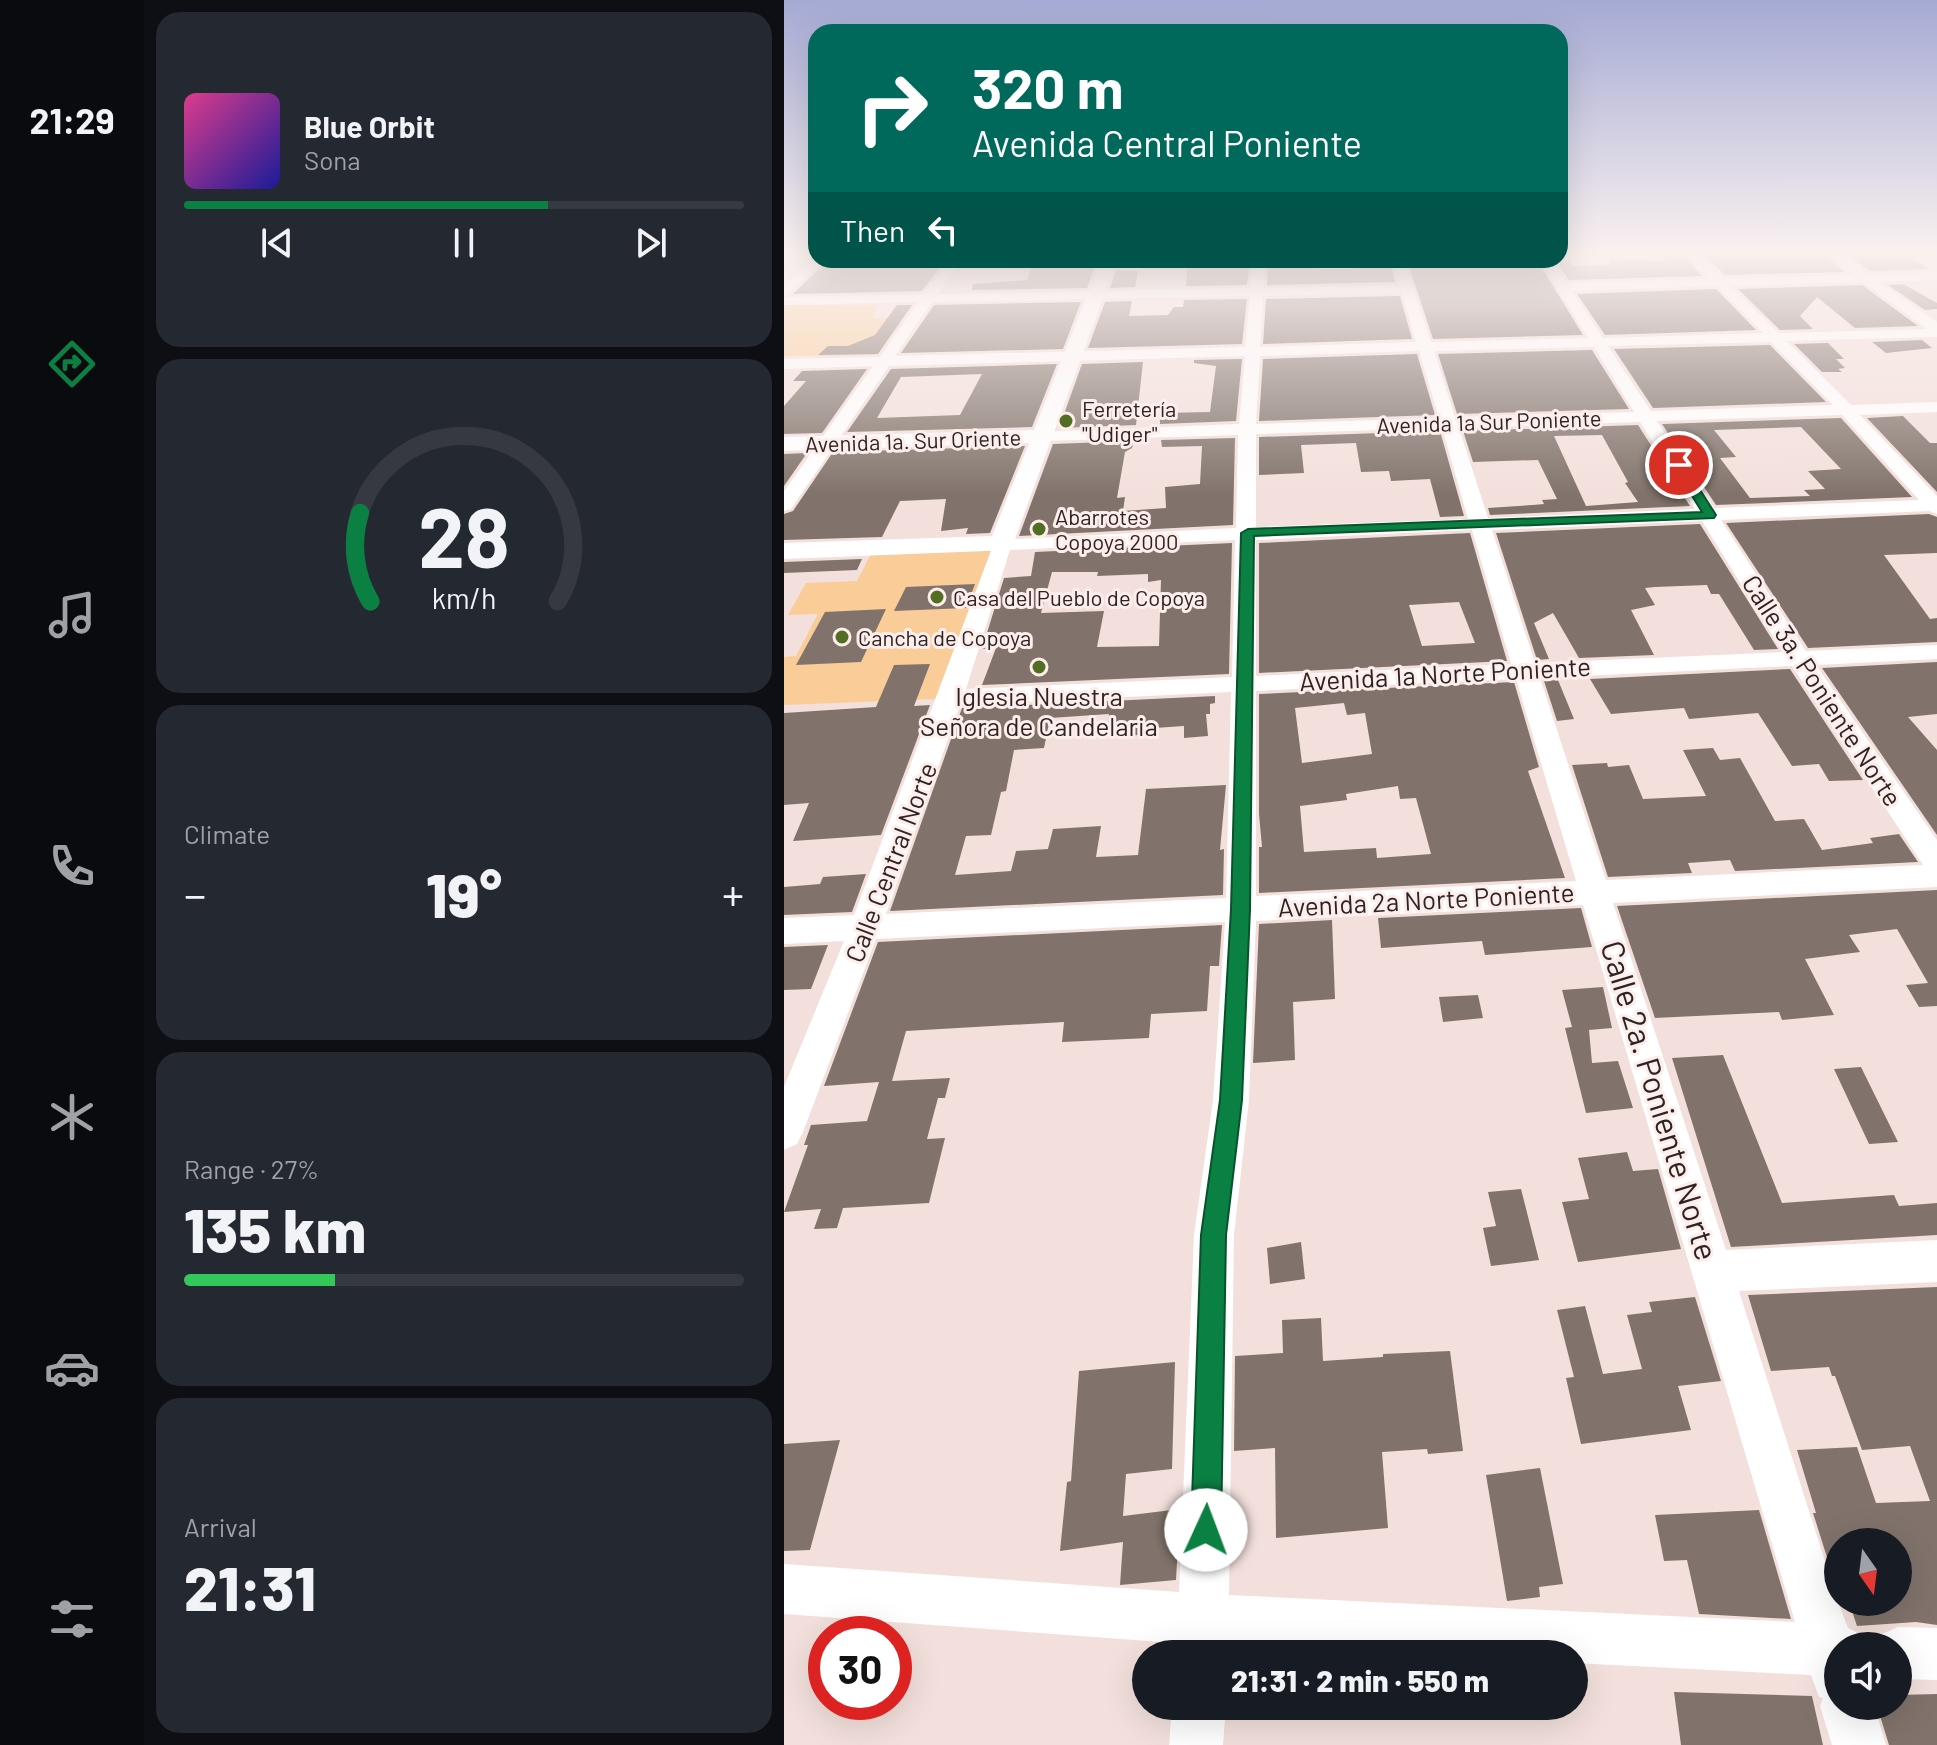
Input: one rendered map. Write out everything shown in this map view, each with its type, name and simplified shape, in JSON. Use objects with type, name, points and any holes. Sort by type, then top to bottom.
[{"type":"street","points":[[784,505],[907,332]]},
{"type":"street","points":[[1002,544],[1082,332]]},
{"type":"street","points":[[1203,1636],[1214,1235],[1231,1100],[1241,909],[1247,429],[1256,332]]},
{"type":"street","name":"Calle 2a. Poniente Norte","points":[[1420,332],[1523,670],[1595,890],[1827,1632]]},
{"type":"street","name":"Calle 3a. Poniente Norte","points":[[1593,332],[1799,658],[1937,863]]},
{"type":"street","points":[[1772,332],[1936,506]]},
{"type":"street","points":[[784,364],[1899,332]]},
{"type":"street","name":"Avenida 1a Sur Poniente","points":[[1042,436],[1937,407]]},
{"type":"street","name":"Avenida 1a. Sur Oriente","points":[[784,444],[1042,436]]},
{"type":"street","points":[[784,551],[1936,506]]},
{"type":"street","name":"Calle Central Norte","points":[[784,1132],[867,926],[953,697],[1002,544]]},
{"type":"street","name":"Avenida 1a Norte Poniente","points":[[953,697],[1937,652]]},
{"type":"street","name":"Avenida 2a Norte Poniente","points":[[784,931],[1937,876]]},
{"type":"street","points":[[1714,1271],[1937,1261]]},
{"type":"street","points":[[784,1589],[1203,1636],[1824,1659]]},
{"type":"street","points":[[1912,1653],[1937,1654]]},
{"type":"street","points":[[1196,1745],[1198,1720]]},
{"type":"street","points":[[1851,1720],[1859,1745]]},
{"type":"shaded area","points":[[784,332],[891,332],[875,355],[784,356]]},
{"type":"shaded area","points":[[999,546],[937,699],[784,705],[784,657],[796,656],[818,614],[788,615],[806,583],[857,581],[872,552]]},
{"type":"building","points":[[893,332],[878,354],[818,355],[828,346],[848,346],[875,335]]},
{"type":"building","points":[[915,332],[1069,332],[1063,349],[901,353]]},
{"type":"building","points":[[1094,332],[1243,332],[1242,344],[1088,348]]},
{"type":"building","points":[[1264,332],[1410,332],[1412,339],[1263,344]]},
{"type":"building","points":[[1431,332],[1581,332],[1583,335],[1433,339]]},
{"type":"building","points":[[1603,332],[1683,332],[1605,335]]},
{"type":"building","points":[[1922,340],[1932,348],[1886,353],[1872,342]]},
{"type":"building","points":[[1828,343],[1844,359],[1836,359],[1845,368],[1838,369],[1842,372],[1822,372],[1794,344]]},
{"type":"building","points":[[1770,345],[1826,402],[1653,408],[1614,349]]},
{"type":"building","points":[[1592,350],[1629,409],[1457,414],[1438,354]]},
{"type":"building","points":[[1417,354],[1435,415],[1259,421],[1263,359]]},
{"type":"building","points":[[1242,359],[1236,421],[1160,424],[1160,413],[1210,412],[1216,366],[1194,363],[1194,360]]},
{"type":"building","points":[[1143,362],[1136,425],[1059,428],[1082,364]]},
{"type":"building","points":[[1057,364],[1032,427],[847,432],[891,369]],"holes":[[[982,374],[960,415],[877,418],[901,377]]]},
{"type":"building","points":[[867,369],[822,433],[784,434],[784,406],[806,381],[793,381],[802,371]]},
{"type":"building","points":[[1903,416],[1930,443],[1937,443],[1937,492],[1867,418]]},
{"type":"building","points":[[1841,418],[1912,497],[1716,505],[1662,424]],"holes":[[[1801,427],[1841,469],[1808,471],[1825,489],[1804,490],[1810,496],[1750,498],[1720,458],[1736,457],[1714,430]]]},
{"type":"building","points":[[1638,425],[1690,506],[1490,515],[1488,508],[1544,504],[1542,500],[1557,499],[1538,460],[1473,462],[1463,431]],"holes":[[[1602,435],[1628,482],[1625,483],[1638,502],[1586,506],[1554,436]]]},
{"type":"building","points":[[1440,431],[1464,516],[1440,517],[1430,479],[1391,481],[1389,471],[1361,472],[1356,443],[1301,445],[1304,473],[1259,475],[1259,437]]},
{"type":"building","points":[[1235,438],[1233,525],[1019,536],[1053,444],[1133,441],[1132,448],[1125,452],[1117,498],[1125,497],[1123,511],[1166,508],[1165,487],[1200,484],[1202,446],[1162,447],[1161,440]]},
{"type":"building","points":[[1025,446],[990,533],[966,534],[968,528],[941,531],[946,499],[900,501],[882,537],[784,540],[784,514],[793,511],[833,452]]},
{"type":"building","points":[[807,453],[784,486],[784,454]]},
{"type":"building","points":[[1929,514],[1937,517],[1937,553],[1884,555],[1930,619],[1937,618],[1937,642],[1808,648],[1726,523]]},
{"type":"building","points":[[1700,524],[1778,649],[1754,650],[1719,594],[1711,594],[1707,585],[1655,587],[1645,588],[1655,605],[1631,610],[1654,655],[1579,658],[1553,613],[1534,623],[1549,659],[1537,660],[1496,533]]},
{"type":"building","points":[[1470,533],[1507,661],[1259,673],[1259,543]],"holes":[[[1459,602],[1475,643],[1422,646],[1409,605]]]},
{"type":"building","points":[[1232,543],[1229,674],[982,685],[996,648],[982,649],[1004,578],[1031,576],[1035,552]],"holes":[[[1052,572],[1098,572],[1097,576],[1148,574],[1148,582],[1161,580],[1159,646],[1097,647],[1104,611],[1041,613]]]},
{"type":"building","points":[[862,559],[857,570],[784,573],[784,562]]},
{"type":"building","name":"Casa del Pueblo de Copoya","points":[[975,584],[966,608],[894,611],[906,587]]},
{"type":"building","name":"Cancha de Copoya","points":[[886,609],[861,662],[796,665],[825,612]]},
{"type":"building","points":[[1937,662],[1937,714],[1908,717],[1937,750],[1937,835],[1822,668]]},
{"type":"building","points":[[930,664],[914,706],[930,705],[881,835],[793,841],[809,803],[784,805],[784,713],[876,707],[894,665]]},
{"type":"building","points":[[1790,669],[1863,780],[1829,781],[1819,764],[1792,766],[1758,713],[1689,719],[1684,708],[1611,714],[1590,679]]},
{"type":"building","points":[[1558,680],[1574,719],[1557,721],[1544,681]]},
{"type":"building","points":[[1514,682],[1539,767],[1528,771],[1565,878],[1259,893],[1259,847],[1262,847],[1259,694]],"holes":[[[1344,703],[1347,715],[1365,713],[1372,754],[1302,763],[1295,708]],[[1398,786],[1400,799],[1416,798],[1431,854],[1377,858],[1376,848],[1304,852],[1300,806],[1347,800],[1346,794]]]},
{"type":"building","points":[[1215,696],[1215,703],[1210,704],[1210,714],[1206,714],[1208,736],[1184,738],[1184,726],[1140,729],[1139,735],[1107,737],[1109,714],[1050,718],[1044,748],[1014,750],[1006,791],[1001,792],[991,835],[966,836],[955,875],[1011,871],[1016,851],[1048,849],[1053,829],[1101,826],[1096,857],[1138,855],[1146,789],[1226,785],[1220,850],[1224,849],[1223,895],[890,911],[962,708]]},
{"type":"building","points":[[1713,748],[1720,760],[1740,758],[1775,821],[1804,819],[1822,850],[1873,843],[1870,838],[1899,834],[1918,862],[1735,871],[1730,860],[1688,863],[1692,873],[1608,877],[1572,765],[1629,765],[1643,799],[1706,796],[1683,750]]},
{"type":"building","points":[[866,874],[852,912],[784,915],[784,887],[820,884],[823,877]]},
{"type":"building","points":[[1937,890],[1937,1006],[1919,1007],[1906,985],[1928,983],[1897,929],[1849,935],[1860,952],[1805,959],[1834,1015],[1782,1020],[1779,1012],[1655,1018],[1617,906]]},
{"type":"building","points":[[1581,908],[1592,947],[1485,955],[1482,941],[1381,948],[1378,918]]},
{"type":"building","points":[[1332,920],[1335,999],[1293,1002],[1295,1060],[1253,1063],[1259,924]]},
{"type":"building","points":[[1222,925],[1219,966],[1210,966],[1207,1011],[1151,1014],[1149,1038],[1062,1042],[1064,1022],[906,1031],[892,1081],[950,1078],[945,1098],[938,1098],[927,1139],[945,1138],[929,1203],[843,1208],[837,1228],[814,1229],[821,1209],[784,1212],[808,1145],[804,1145],[811,1125],[867,1121],[879,1082],[824,1086],[878,942]]},
{"type":"building","points":[[828,945],[811,989],[784,990],[784,947]]},
{"type":"building","points":[[1603,987],[1612,1028],[1589,1030],[1592,1063],[1618,1061],[1633,1108],[1586,1113],[1565,1028],[1572,1027],[1562,990]]},
{"type":"building","points":[[1478,995],[1483,1018],[1443,1022],[1439,997]]},
{"type":"building","points":[[1723,1055],[1782,1203],[1894,1195],[1899,1206],[1937,1203],[1937,1235],[1731,1247],[1672,1058]]},
{"type":"building","points":[[1861,1067],[1898,1142],[1869,1144],[1834,1069]]},
{"type":"building","points":[[1627,1152],[1633,1171],[1658,1169],[1681,1249],[1578,1262],[1562,1202],[1589,1199],[1578,1158]]},
{"type":"building","points":[[1521,1189],[1539,1260],[1491,1266],[1483,1228],[1496,1226],[1488,1192]]},
{"type":"building","points":[[1301,1242],[1305,1279],[1270,1284],[1267,1248]]},
{"type":"building","points":[[1937,1287],[1937,1625],[1916,1622],[1857,1626],[1854,1616],[1912,1616],[1912,1528],[1824,1528],[1824,1548],[1797,1450],[1857,1447],[1876,1503],[1930,1501],[1910,1446],[1862,1450],[1829,1367],[1771,1371],[1748,1295]]},
{"type":"building","points":[[1695,1297],[1721,1381],[1678,1386],[1691,1430],[1581,1444],[1566,1378],[1574,1377],[1557,1310],[1585,1306],[1603,1374],[1642,1369],[1627,1315],[1652,1312],[1649,1302]]},
{"type":"building","points":[[1321,1318],[1323,1361],[1450,1351],[1463,1451],[1428,1454],[1427,1449],[1382,1452],[1388,1528],[1276,1538],[1275,1448],[1234,1451],[1235,1356],[1283,1353],[1282,1320]]},
{"type":"building","points":[[1175,1362],[1172,1469],[1126,1474],[1123,1516],[1180,1509],[1176,1580],[1120,1585],[1123,1542],[1060,1551],[1067,1482],[1071,1481],[1079,1371]]},
{"type":"building","points":[[840,1440],[810,1550],[784,1551],[784,1444]]},
{"type":"building","points":[[1540,1468],[1563,1584],[1539,1587],[1540,1597],[1507,1601],[1486,1475]]},
{"type":"building","points":[[1759,1510],[1791,1619],[1699,1614],[1687,1560],[1664,1561],[1655,1515]]},
{"type":"building","points":[[1674,1692],[1812,1696],[1823,1745],[1681,1745]]},
{"type":"building","points":[[1937,1694],[1937,1745],[1889,1745],[1881,1720],[1912,1720],[1912,1695]]},
{"type":"place","name":"Ferretería \"Udiger\"","points":[[1066,421]]},
{"type":"place","name":"Abarrotes Copoya 2000","points":[[1039,529]]},
{"type":"place","name":"Casa del Pueblo de Copoya","points":[[937,597]]},
{"type":"place","name":"Cancha de Copoya","points":[[842,637]]},
{"type":"place","name":"Iglesia Nuestra Señora de Candelaria","points":[[1039,667]]},
{"type":"route","points":[[1206,1530],[1214,1235],[1231,1100],[1241,909],[1248,533],[1710,515],[1679,465]]}]
